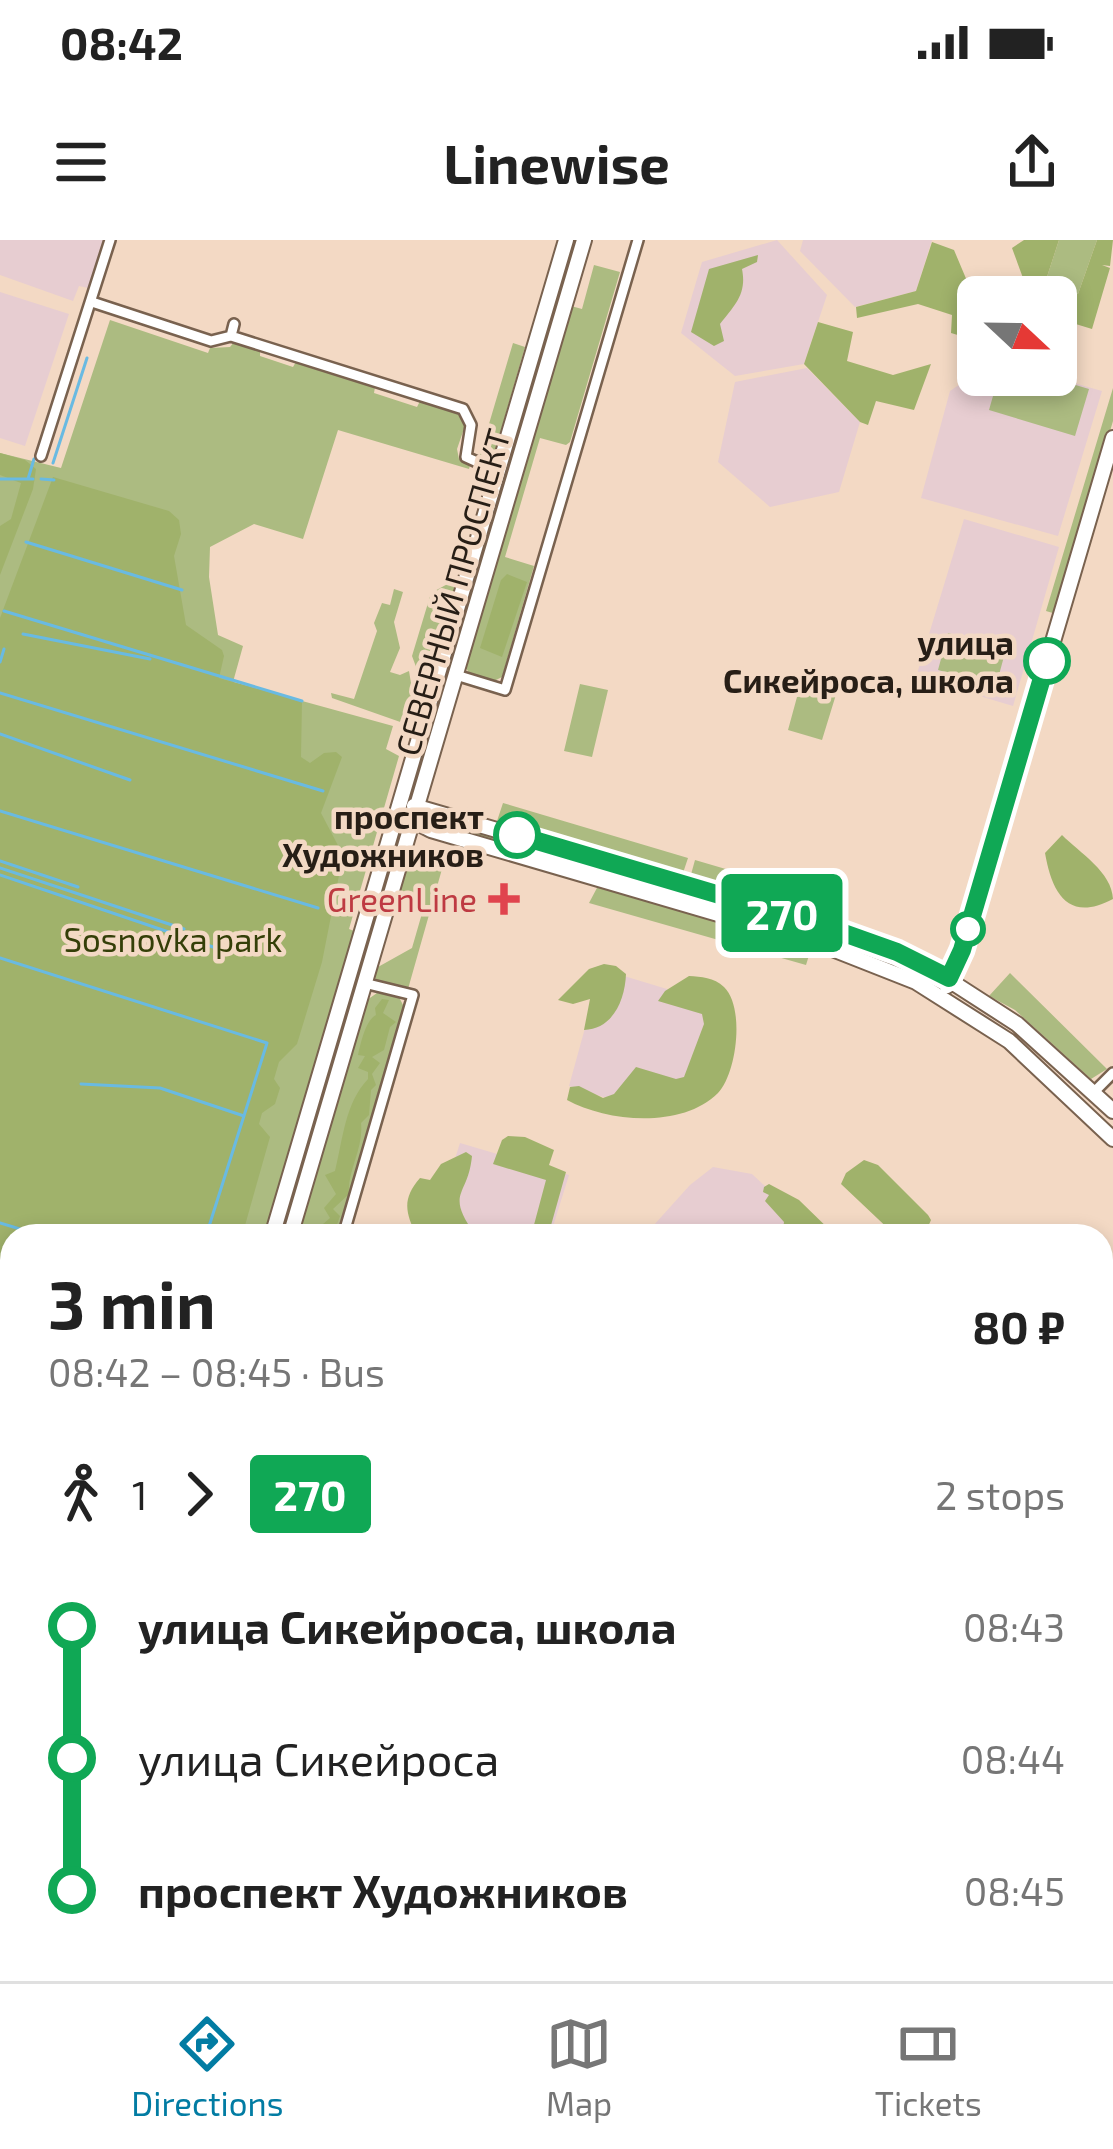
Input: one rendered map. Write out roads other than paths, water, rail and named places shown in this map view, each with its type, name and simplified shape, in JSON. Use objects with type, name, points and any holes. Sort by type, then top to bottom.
[{"type":"street","points":[[41,456],[110,240]]},
{"type":"street","name":"СЕВЕРНЫЙ ПРОСПЕКТ","points":[[275,1224],[566,240]]},
{"type":"street","name":"СЕВЕРНЫЙ ПРОСПЕКТ","points":[[294,1224],[584,240]]},
{"type":"street","points":[[455,676],[505,690],[638,240]]},
{"type":"street","points":[[92,302],[212,341],[231,336],[463,409],[471,425],[466,458],[497,471]]},
{"type":"street","points":[[231,336],[234,324]]},
{"type":"street","points":[[952,980],[1113,438]]},
{"type":"street","points":[[944,997],[968,954],[1113,464]]},
{"type":"street","points":[[397,811],[417,805],[897,952],[952,980],[1017,1024],[1113,1111]]},
{"type":"street","points":[[397,811],[412,823],[835,949],[944,997],[1026,1055],[1113,1139]]},
{"type":"street","points":[[346,1224],[413,995],[364,982]]},
{"type":"street","points":[[1094,1092],[1113,1073]]},
{"type":"street","points":[[304,1126],[307,1132],[321,1131]]},
{"type":"waterway","points":[[53,463],[87,358]]},
{"type":"waterway","points":[[28,479],[34,459]]},
{"type":"waterway","points":[[0,479],[33,479]]},
{"type":"waterway","points":[[41,479],[54,480]]},
{"type":"waterway","points":[[26,542],[182,590]]},
{"type":"waterway","points":[[4,611],[302,701]]},
{"type":"waterway","points":[[23,634],[150,659]]},
{"type":"waterway","points":[[0,662],[4,649]]},
{"type":"waterway","points":[[0,693],[323,791]]},
{"type":"waterway","points":[[0,734],[130,780]]},
{"type":"waterway","points":[[0,811],[318,908]]},
{"type":"waterway","points":[[0,861],[78,887]]},
{"type":"waterway","points":[[0,868],[184,929]]},
{"type":"waterway","points":[[0,875],[216,948]]},
{"type":"waterway","points":[[0,958],[267,1043],[210,1224]]},
{"type":"waterway","points":[[81,1084],[160,1088],[244,1116]]},
{"type":"place","name":"улица Сикейроса, школа","points":[[1047,661]]},
{"type":"place","name":"проспект Художников","points":[[517,835]]},
{"type":"place","name":"GreenLine","points":[[504,899]]},
{"type":"park label","name":"Sosnovka park","points":[[173,939]]}]
